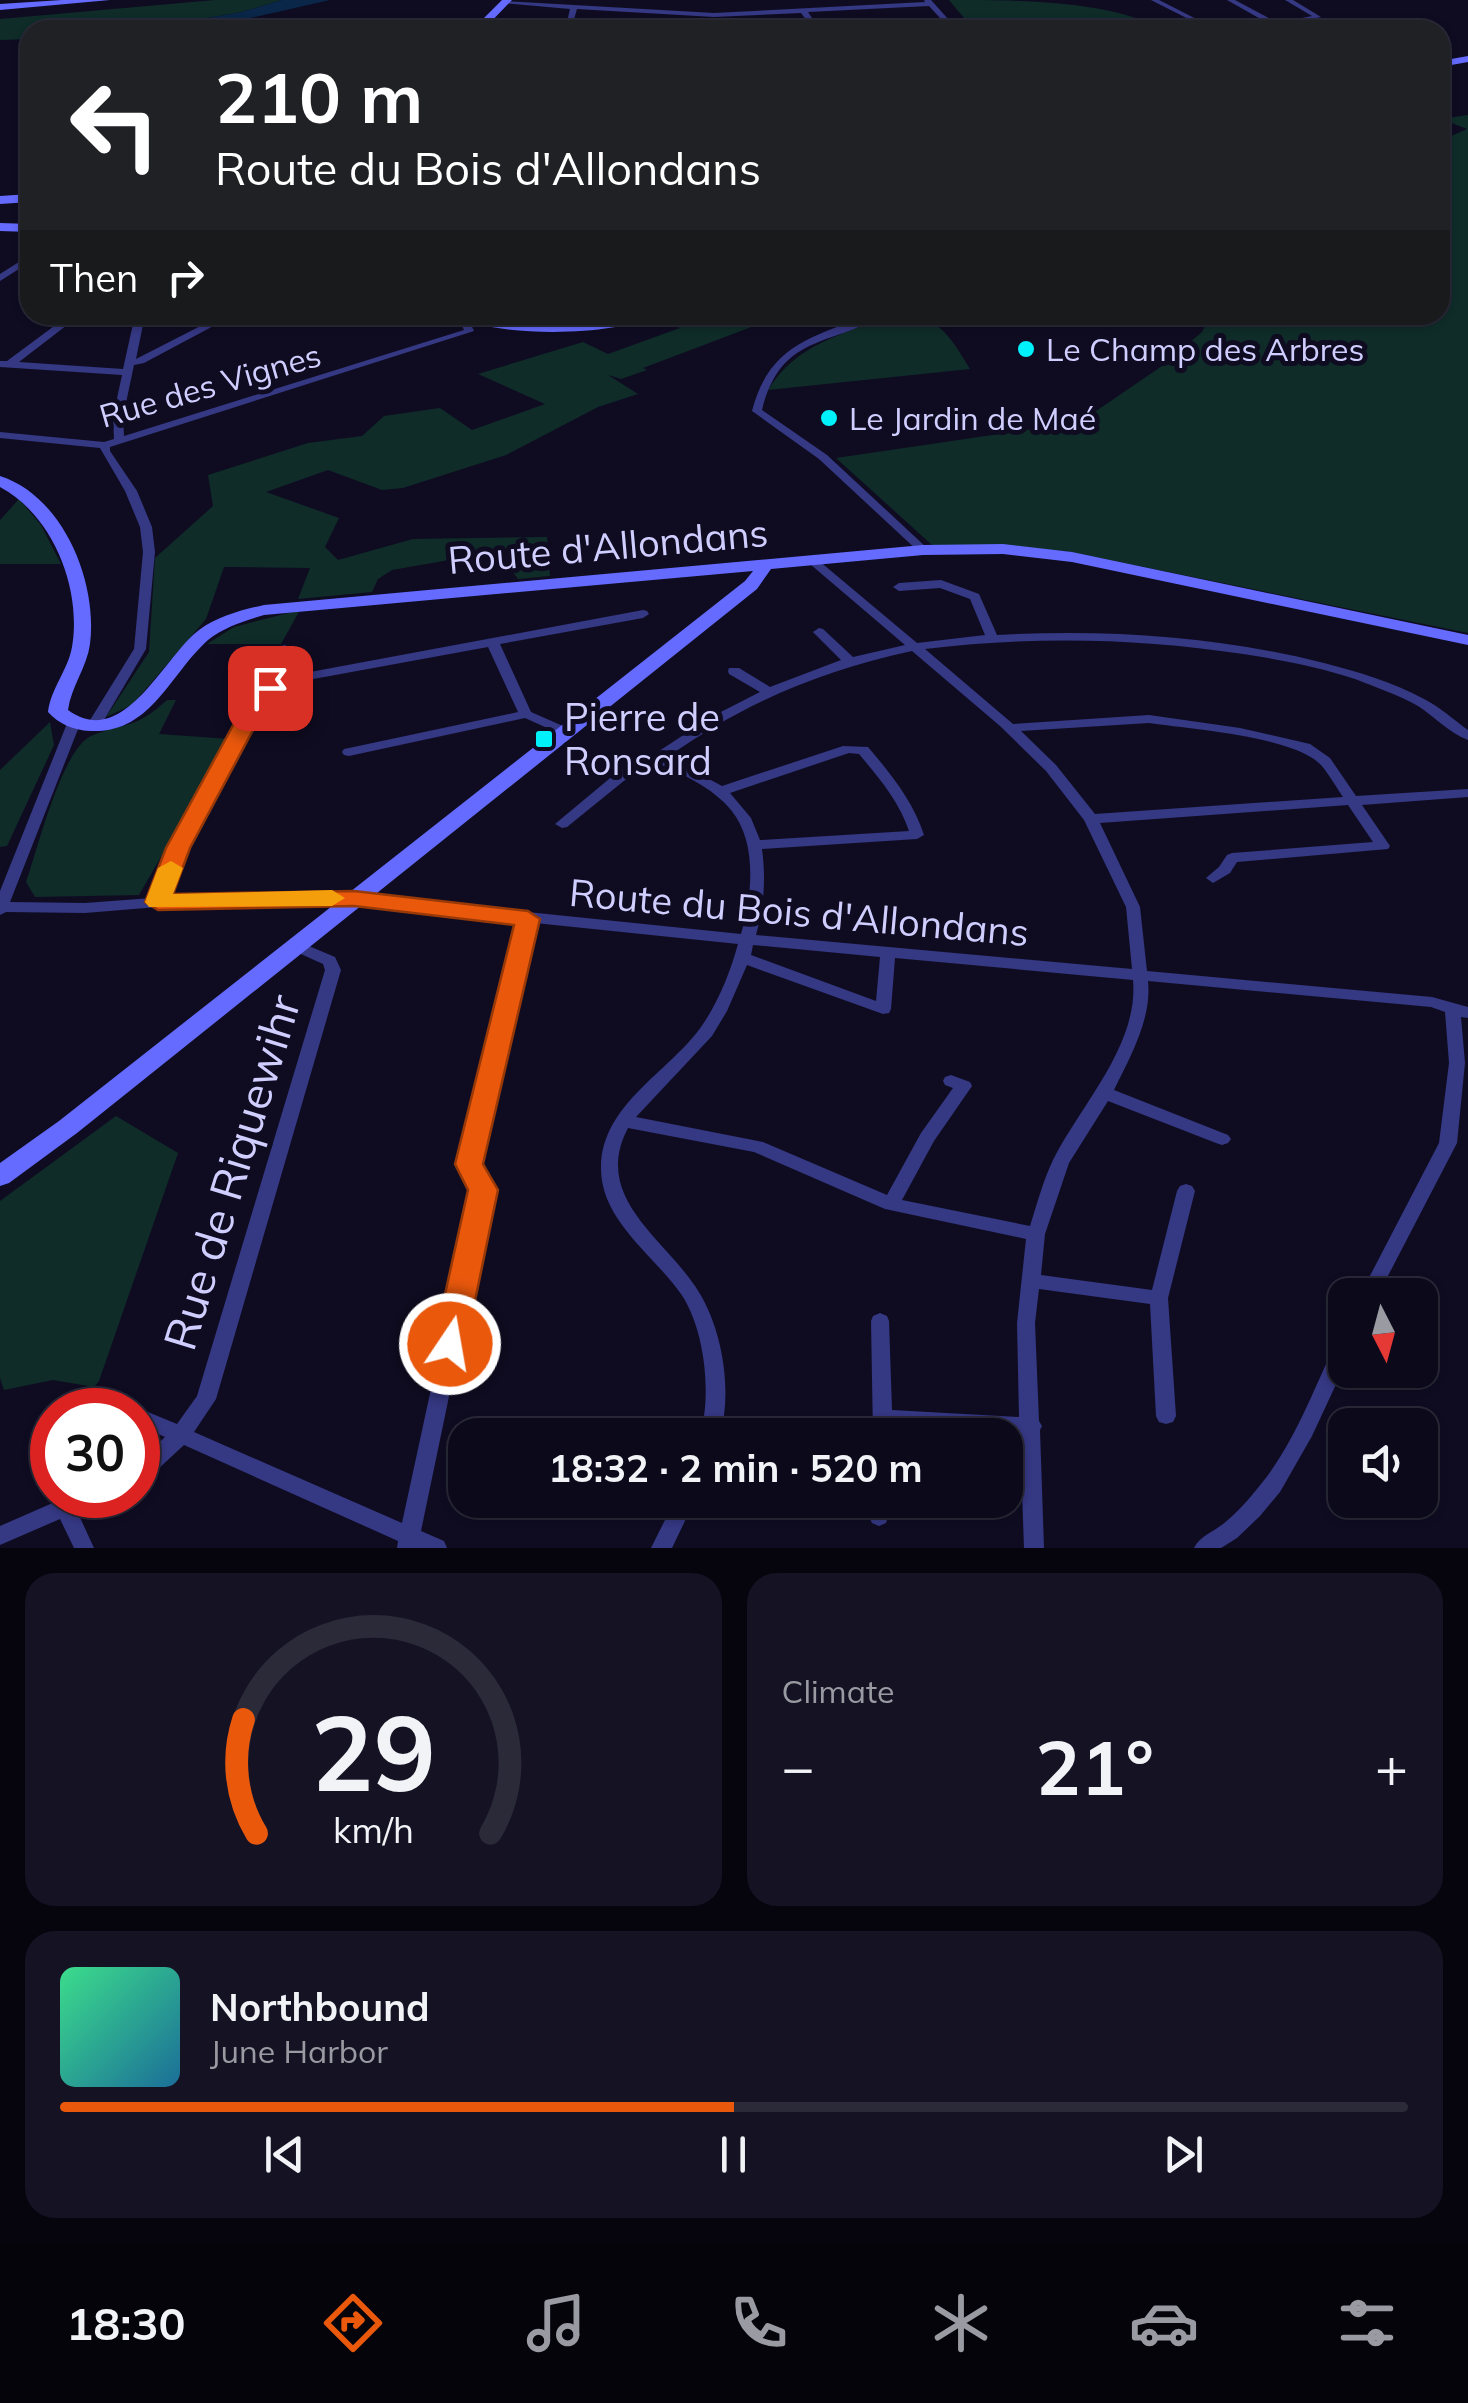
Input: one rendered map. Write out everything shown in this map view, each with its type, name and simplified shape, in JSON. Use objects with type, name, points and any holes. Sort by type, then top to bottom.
[{"type":"main road","points":[[0,7],[105,0]]},
{"type":"main road","points":[[498,325],[542,329],[572,325]]},
{"type":"main road","points":[[0,481],[12,485],[44,516],[72,561],[81,609],[82,643],[58,712],[73,724]]},
{"type":"main road","name":"Route d'Allondans","points":[[73,724],[113,722],[142,708],[202,637],[228,620],[264,610],[923,550],[1003,548],[1072,557],[1468,640]]},
{"type":"main road","points":[[0,1176],[567,733],[751,585],[764,566]]},
{"type":"street","points":[[753,0],[756,14]]},
{"type":"street","points":[[1154,0],[1195,20]]},
{"type":"street","points":[[1230,0],[1267,20]]},
{"type":"street","points":[[1288,0],[1318,17],[1308,20]]},
{"type":"street","points":[[506,1],[661,15],[804,12],[928,2]]},
{"type":"street","points":[[571,20],[574,7]]},
{"type":"street","points":[[804,12],[810,20]]},
{"type":"street","points":[[4,365],[61,325]]},
{"type":"street","points":[[119,440],[118,417],[138,325]]},
{"type":"street","points":[[4,365],[127,367],[210,325]]},
{"type":"street","name":"Rue des Vignes","points":[[0,435],[106,445],[469,331],[466,325]]},
{"type":"street","points":[[854,325],[781,356],[760,386],[756,411],[823,457],[923,550]]},
{"type":"street","points":[[94,725],[134,663],[141,640],[150,552],[146,527],[131,491],[105,451],[106,445]]},
{"type":"street","points":[[814,562],[1010,728],[1050,768],[1091,820],[1133,908],[1142,996],[1128,1045],[1061,1162],[1036,1234],[1026,1324],[1034,1548]]},
{"type":"street","points":[[899,587],[941,584],[975,597],[993,639]]},
{"type":"street","points":[[158,902],[178,848],[260,696],[270,688],[294,680],[642,614]]},
{"type":"street","points":[[818,632],[850,662]]},
{"type":"street","points":[[562,824],[621,777],[658,758],[686,736],[800,678],[914,646],[993,639],[1134,637],[1253,652],[1349,674],[1392,690],[1442,715],[1468,736]]},
{"type":"street","points":[[493,643],[526,714]]},
{"type":"street","points":[[270,688],[268,679],[284,650]]},
{"type":"street","points":[[734,671],[771,693]]},
{"type":"street","points":[[349,752],[526,714],[567,733]]},
{"type":"street","points":[[1010,728],[1149,719],[1261,736],[1305,748],[1325,761],[1383,846],[1232,858],[1226,870],[1213,878]]},
{"type":"street","points":[[0,908],[73,724]]},
{"type":"street","points":[[721,791],[848,749],[863,750],[914,820],[917,834],[755,845]]},
{"type":"street","points":[[658,758],[721,791],[744,818],[755,845],[757,900],[743,949],[706,1032],[626,1121],[611,1148],[611,1188],[630,1223],[688,1291],[713,1347],[715,1418]]},
{"type":"street","points":[[1091,820],[1468,793]]},
{"type":"street","name":"Route du Bois d'Allondans","points":[[0,908],[354,898],[743,949],[888,953],[1432,1002],[1460,1012]]},
{"type":"street","points":[[408,1542],[483,1190],[469,1164],[528,919]]},
{"type":"street","name":"Rue de Riquewihr","points":[[160,1455],[181,1435],[206,1399],[334,970],[330,961],[298,946]]},
{"type":"street","points":[[743,949],[883,1008],[888,953]]},
{"type":"street","points":[[1377,1278],[1448,1143],[1460,1012]]},
{"type":"street","points":[[891,1204],[927,1137],[964,1086],[952,1081]]},
{"type":"street","points":[[1104,1092],[1222,1139]]},
{"type":"street","points":[[626,1121],[758,1146],[891,1204],[1036,1234]]},
{"type":"street","points":[[1166,1416],[1159,1298],[1186,1191]]},
{"type":"street","points":[[1031,1281],[1159,1298]]},
{"type":"street","points":[[880,1321],[882,1418]]},
{"type":"street","points":[[1204,1548],[1225,1537],[1274,1484],[1328,1378]]},
{"type":"street","points":[[160,1426],[408,1542],[437,1548]]},
{"type":"street","points":[[1023,1426],[1032,1426]]},
{"type":"street","points":[[0,1536],[40,1518]]},
{"type":"street","points":[[70,1518],[84,1548]]},
{"type":"street","points":[[660,1548],[676,1518]]},
{"type":"green space","points":[[215,0],[282,0],[196,20],[20,20],[20,39],[0,40],[0,19]]},
{"type":"green space","points":[[949,0],[1090,7],[1141,20],[966,20]]},
{"type":"green space","points":[[1468,115],[1468,633],[1065,551],[932,545],[836,458],[1080,422],[1162,366],[1206,325],[1450,325],[1450,137],[1467,129],[1450,122],[1450,118]]},
{"type":"green space","points":[[672,325],[757,325],[621,379],[608,375],[638,394],[598,407],[506,455],[403,488],[382,490],[328,470],[266,492],[339,518],[325,547],[338,560],[413,539],[547,537],[550,576],[518,579],[507,564],[472,556],[392,570],[378,579],[372,592],[298,599],[310,568],[224,567],[206,619],[132,705],[106,717],[149,652],[155,558],[213,506],[208,475],[308,443],[362,436],[384,416],[440,408],[472,430],[545,404],[478,374],[583,342],[608,354],[680,328]]},
{"type":"green space","points":[[864,325],[936,325],[955,345],[970,369],[768,390],[793,361]]},
{"type":"green space","points":[[19,499],[41,525],[61,564],[0,564],[0,520]]},
{"type":"green space","points":[[300,610],[281,644],[207,644],[234,627]]},
{"type":"green space","points":[[167,700],[176,700],[159,734],[229,739],[139,895],[35,897],[26,882],[61,780],[80,745],[91,736],[138,721]]},
{"type":"green space","points":[[50,722],[54,745],[7,846],[0,847],[0,770]]},
{"type":"green space","points":[[116,1116],[178,1153],[99,1381],[94,1387],[53,1380],[4,1390],[0,1378],[0,1201]]},
{"type":"water","points":[[282,0],[330,0],[242,20],[196,20]]},
{"type":"slow traffic","points":[[171,868],[158,902],[332,898]]},
{"type":"place","name":"Le Champ des Arbres","points":[[1026,349]]},
{"type":"place","name":"Le Jardin de Maé","points":[[829,418]]},
{"type":"place","name":"Pierre de Ronsard","points":[[544,739]]},
{"type":"route","points":[[270,688],[260,696],[178,848],[158,902],[354,898],[528,919],[469,1164],[483,1190],[450,1344]]}]
